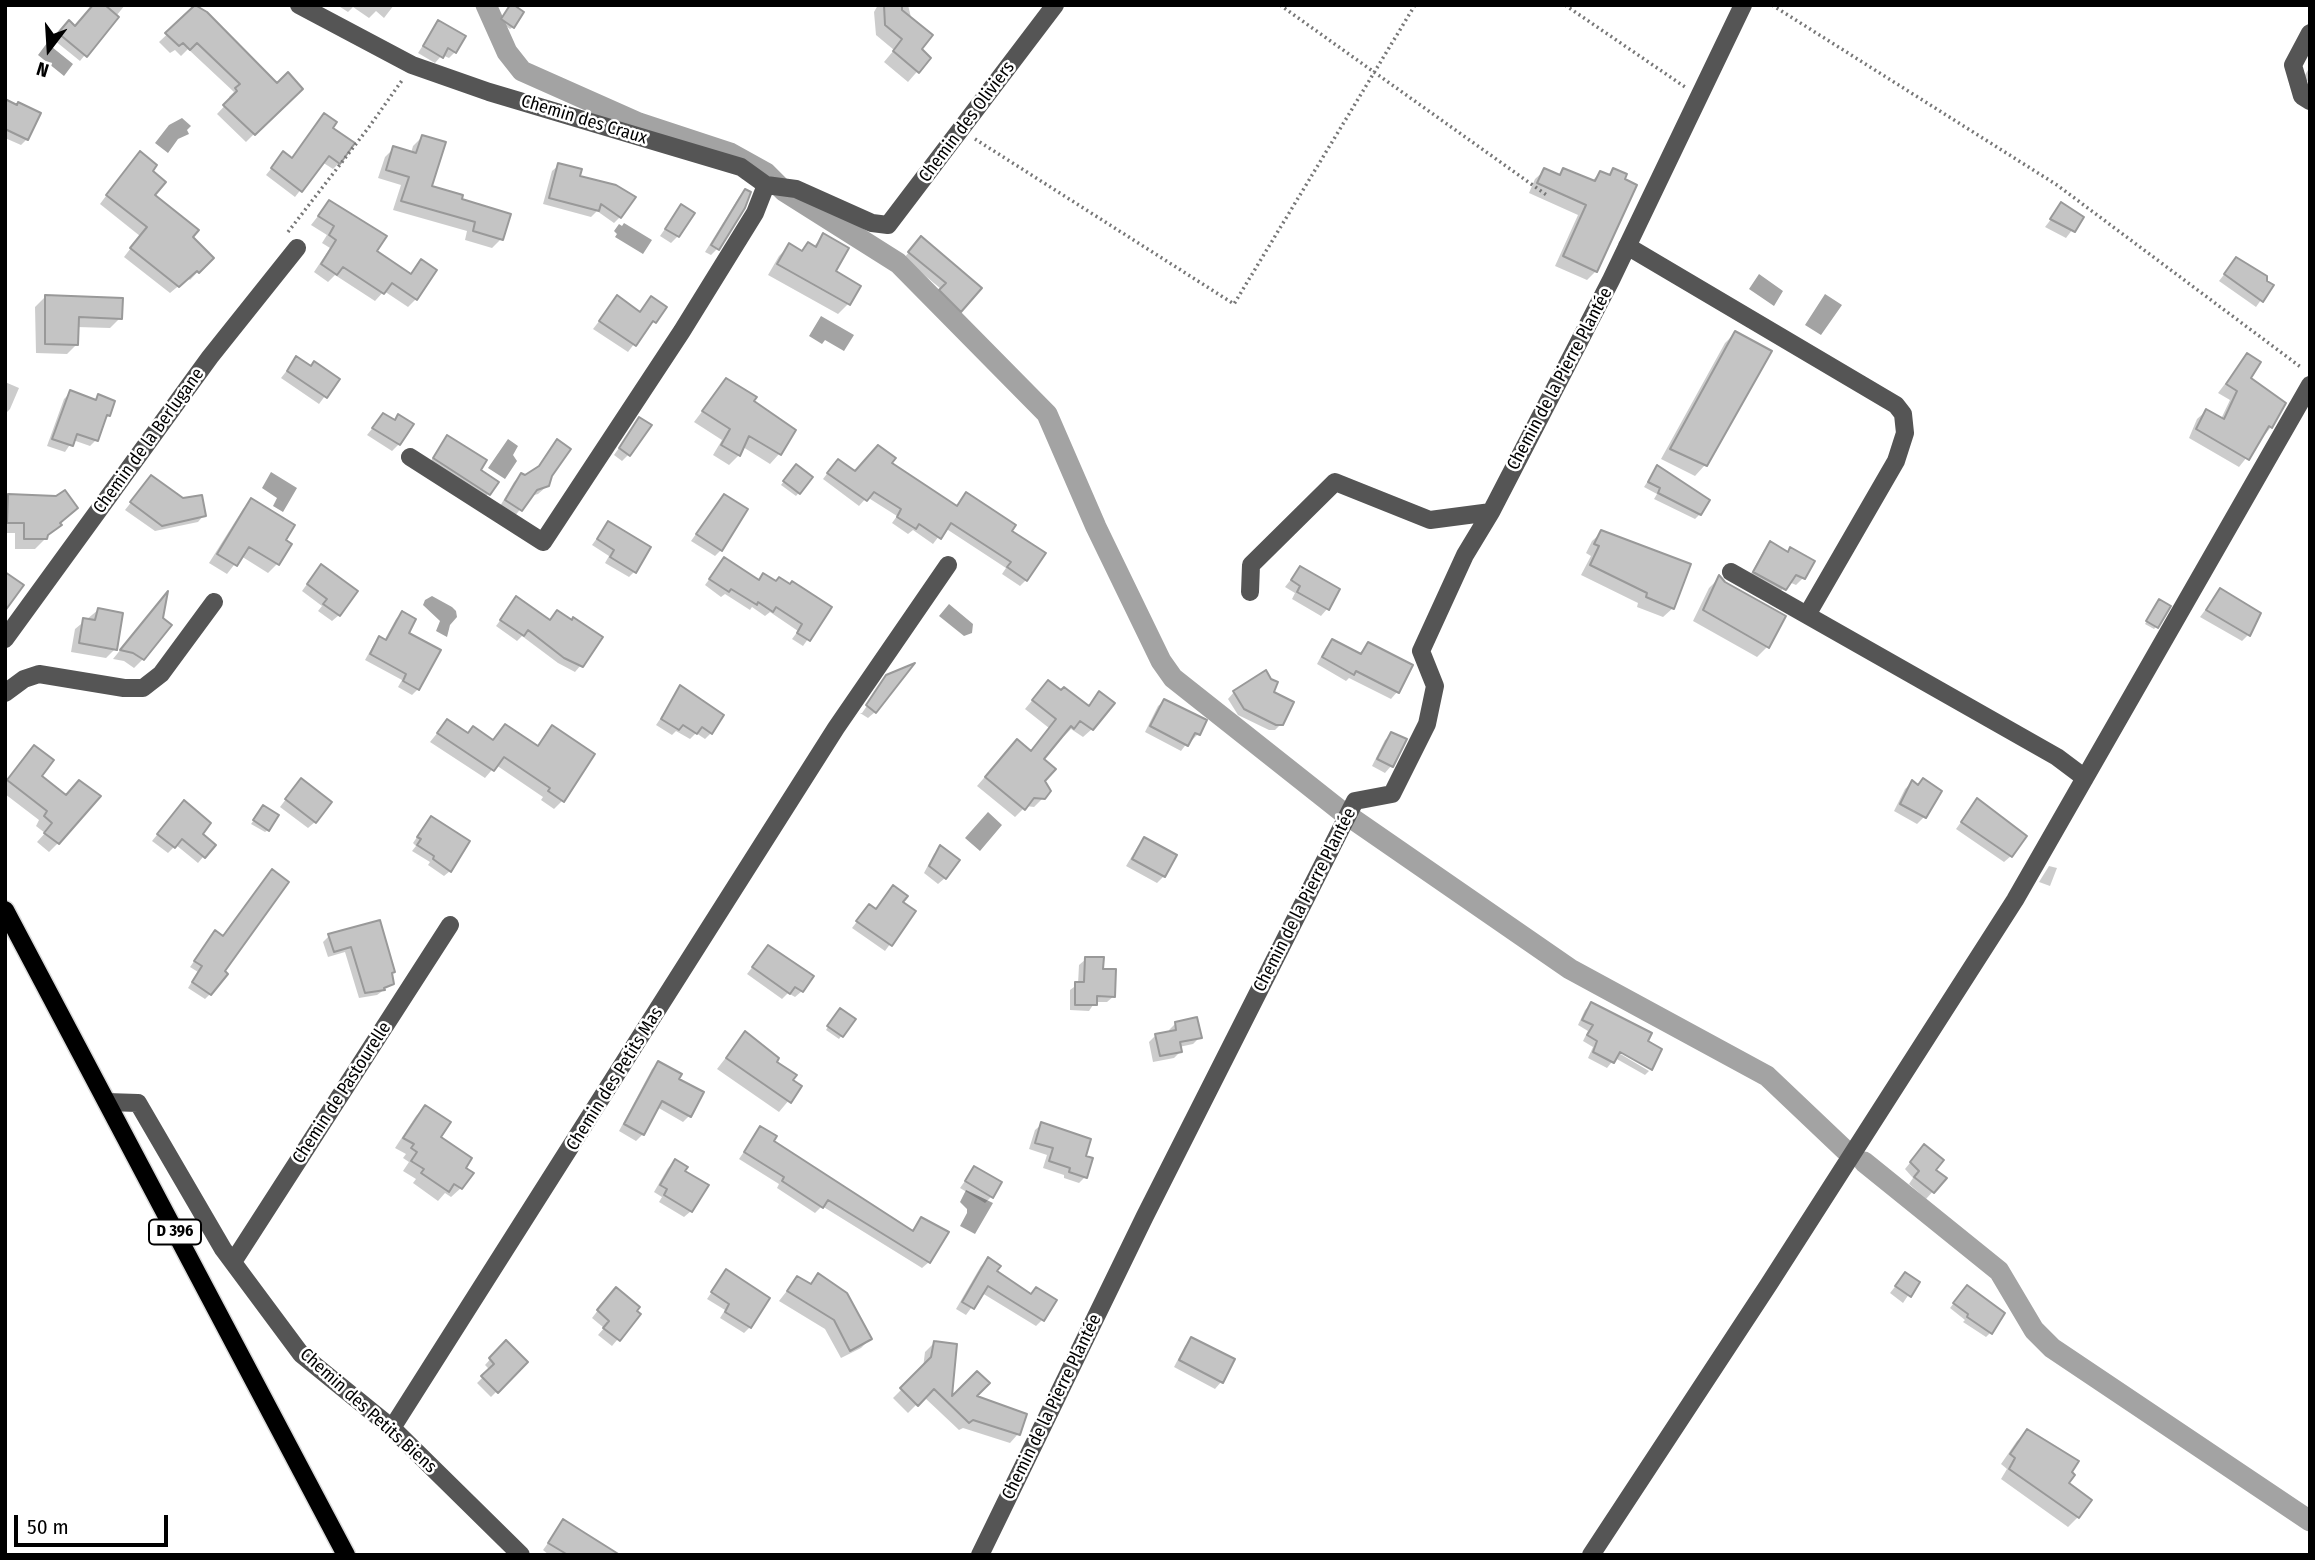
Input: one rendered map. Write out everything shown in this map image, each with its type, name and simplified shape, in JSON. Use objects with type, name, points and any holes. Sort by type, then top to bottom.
[{"type":"main road","name":"D 396","points":[[5,910],[346,1555]]},
{"type":"street","name":"Chemin des Craux","points":[[299,5],[412,65],[489,92],[741,167],[766,185],[796,190],[872,223]]},
{"type":"street","name":"Chemin des Oliviers","points":[[872,223],[888,225],[1055,5]]},
{"type":"street","name":"Chemin de la Pierre Plantée","points":[[980,1555],[1145,1216],[1355,801],[1392,794],[1427,724],[1435,686],[1421,651],[1465,555],[1490,512],[1627,246],[1743,5]]},
{"type":"street","points":[[2310,33],[2293,65],[2302,96],[2310,102]]},
{"type":"street","points":[[410,457],[543,542],[682,331],[755,213],[766,185]]},
{"type":"street","name":"Chemin de la Berlugane","points":[[5,639],[211,357],[291,242]]},
{"type":"street","points":[[1627,246],[1896,405],[1903,414],[1905,433],[1896,461],[1807,615]]},
{"type":"street","points":[[1594,1553],[2015,900],[2310,385]]},
{"type":"street","points":[[1250,592],[1251,565],[1335,482],[1430,520],[1490,512]]},
{"type":"street","name":"Chemin des Petits Mas","points":[[392,1428],[836,728],[948,565]]},
{"type":"street","points":[[1731,572],[2057,757],[2085,778]]},
{"type":"street","points":[[5,693],[39,674],[124,688],[143,688],[161,674],[214,602]]},
{"type":"street","name":"Chemin de Pastourelle","points":[[233,1262],[450,925]]},
{"type":"street","name":"Chemin des Petits Biens","points":[[107,1102],[138,1102],[233,1262],[301,1354],[392,1428],[521,1555]]},
{"type":"path","points":[[1280,5],[1548,197]]},
{"type":"path","points":[[961,130],[1234,304],[1415,5]]},
{"type":"path","points":[[1565,5],[1698,96]]},
{"type":"path","points":[[1772,5],[2057,185],[2310,373]]},
{"type":"path","points":[[291,242],[412,65]]},
{"type":"shaded area","points":[[47,43],[73,64],[64,76],[38,55]]},
{"type":"shaded area","points":[[182,118],[191,126],[187,130],[189,134],[178,139],[168,153],[155,143],[169,125]]},
{"type":"shaded area","points":[[624,223],[652,240],[643,254],[615,237],[617,234],[614,231],[619,224],[622,226]]},
{"type":"shaded area","points":[[1759,274],[1783,291],[1774,306],[1749,289]]},
{"type":"shaded area","points":[[1825,294],[1842,305],[1821,335],[1805,325]]},
{"type":"shaded area","points":[[821,316],[854,335],[844,351],[825,340],[822,344],[809,336]]},
{"type":"shaded area","points":[[508,439],[518,446],[513,455],[517,461],[505,479],[488,468]]},
{"type":"shaded area","points":[[271,472],[297,488],[283,512],[273,506],[277,498],[262,488]]},
{"type":"shaded area","points":[[432,596],[456,611],[457,617],[450,625],[447,637],[436,631],[440,621],[423,605],[425,600]]},
{"type":"shaded area","points":[[949,604],[973,624],[972,633],[964,636],[939,616]]},
{"type":"shaded area","points":[[988,812],[1002,825],[980,851],[965,838]]},
{"type":"shaded area","points":[[966,1190],[993,1203],[975,1234],[960,1226],[967,1213],[967,1209],[960,1202]]},
{"type":"building","points":[[93,5],[105,5],[119,17],[87,57],[58,33],[69,20],[75,26]]},
{"type":"building","points":[[195,5],[207,12],[277,83],[288,72],[303,89],[255,135],[223,105],[240,84],[197,43],[190,50],[183,43],[179,46],[165,33]]},
{"type":"building","points":[[510,5],[524,12],[514,28],[501,19]]},
{"type":"building","points":[[884,5],[902,5],[902,10],[933,35],[922,49],[931,58],[919,73],[893,51],[902,39],[885,25]]},
{"type":"building","points":[[438,20],[466,36],[456,53],[448,48],[443,58],[423,46]]},
{"type":"building","points":[[5,99],[41,113],[28,140],[5,129]]},
{"type":"building","points":[[324,113],[337,122],[333,128],[355,143],[340,164],[329,156],[302,192],[271,168],[283,151],[292,158]]},
{"type":"building","points":[[422,135],[446,142],[432,186],[463,195],[462,199],[511,214],[503,240],[473,231],[475,222],[401,201],[409,177],[386,170],[393,146],[416,153]]},
{"type":"building","points":[[140,151],[157,165],[153,171],[166,182],[155,195],[199,230],[193,237],[214,258],[179,287],[130,248],[147,227],[106,195]]},
{"type":"building","points":[[558,163],[582,169],[580,176],[616,185],[636,197],[621,218],[601,204],[599,211],[549,198]]},
{"type":"building","points":[[1544,168],[1560,175],[1563,168],[1595,181],[1600,171],[1610,175],[1613,168],[1627,174],[1625,179],[1637,185],[1597,272],[1563,256],[1586,205],[1537,183]]},
{"type":"building","points":[[745,189],[751,192],[745,208],[719,250],[711,245]]},
{"type":"building","points":[[329,200],[387,236],[377,251],[411,274],[421,259],[437,270],[417,300],[392,283],[384,294],[343,267],[337,275],[321,264],[336,240],[329,235],[334,226],[318,216]]},
{"type":"building","points":[[2061,202],[2084,217],[2075,232],[2050,219]]},
{"type":"building","points":[[681,204],[695,213],[679,237],[665,229]]},
{"type":"building","points":[[823,233],[849,248],[836,271],[861,286],[850,305],[777,264],[789,243],[802,251],[808,242],[816,247]]},
{"type":"building","points":[[921,236],[982,288],[961,312],[939,290],[946,283],[908,252]]},
{"type":"building","points":[[2236,257],[2267,276],[2267,281],[2274,285],[2263,302],[2224,274]]},
{"type":"building","points":[[45,295],[123,298],[122,319],[79,317],[78,345],[45,344]]},
{"type":"building","points":[[617,295],[640,312],[651,296],[667,307],[656,323],[653,321],[636,346],[599,321]]},
{"type":"building","points":[[1735,331],[1772,351],[1707,466],[1670,449]]},
{"type":"building","points":[[2247,353],[2261,362],[2251,378],[2286,403],[2249,460],[2196,429],[2206,409],[2224,419],[2237,391],[2226,384]]},
{"type":"building","points":[[296,356],[311,366],[314,361],[340,379],[327,398],[287,371]]},
{"type":"building","points":[[726,378],[757,397],[754,401],[796,430],[781,455],[749,436],[740,456],[721,445],[730,429],[702,411]]},
{"type":"building","points":[[70,390],[96,400],[98,394],[115,401],[98,441],[77,434],[73,446],[52,439]]},
{"type":"building","points":[[383,413],[395,420],[398,414],[414,424],[400,445],[372,428]]},
{"type":"building","points":[[639,417],[652,425],[630,456],[619,448]]},
{"type":"building","points":[[447,435],[487,460],[481,470],[499,482],[490,495],[433,458]]},
{"type":"building","points":[[557,439],[571,449],[552,476],[549,486],[537,490],[522,511],[505,500],[521,473],[525,475],[539,466]]},
{"type":"building","points":[[878,445],[896,458],[892,463],[957,506],[966,492],[1016,525],[1012,531],[1046,553],[1027,581],[1007,567],[1011,562],[951,523],[941,539],[919,524],[916,529],[897,517],[901,509],[874,492],[867,501],[827,473],[838,459],[855,471]]},
{"type":"building","points":[[796,464],[813,477],[800,494],[783,481]]},
{"type":"building","points":[[1657,465],[1710,500],[1701,515],[1658,493],[1660,488],[1648,482]]},
{"type":"building","points":[[151,475],[183,498],[202,495],[206,516],[162,526],[130,502]]},
{"type":"building","points":[[65,490],[78,508],[48,535],[47,539],[24,539],[24,523],[7,523],[8,494],[56,496]]},
{"type":"building","points":[[724,494],[748,509],[722,551],[696,534]]},
{"type":"building","points":[[251,498],[295,525],[286,540],[292,544],[279,565],[249,547],[237,566],[217,554]]},
{"type":"building","points":[[608,521],[651,547],[636,573],[610,557],[614,550],[597,539]]},
{"type":"building","points":[[1601,530],[1691,564],[1674,609],[1646,597],[1647,593],[1590,565],[1599,546],[1594,544]]},
{"type":"building","points":[[1770,541],[1788,552],[1790,547],[1815,561],[1805,579],[1796,575],[1786,590],[1753,572]]},
{"type":"building","points":[[724,557],[759,580],[763,573],[776,581],[779,577],[790,584],[792,581],[832,607],[810,641],[797,633],[802,624],[776,607],[773,612],[731,589],[729,592],[709,579]]},
{"type":"building","points":[[321,564],[358,591],[340,616],[323,604],[327,599],[307,584]]},
{"type":"building","points":[[1300,566],[1340,589],[1329,610],[1297,592],[1300,586],[1291,580]]},
{"type":"building","points":[[5,572],[24,585],[5,611]]},
{"type":"building","points":[[1719,575],[1725,582],[1786,616],[1769,648],[1703,610]]},
{"type":"building","points":[[2220,588],[2261,613],[2250,636],[2206,610]]},
{"type":"building","points":[[168,591],[163,618],[172,625],[144,660],[133,653],[120,650]]},
{"type":"building","points":[[516,596],[550,620],[557,610],[603,637],[583,667],[564,658],[528,630],[524,636],[500,620]]},
{"type":"building","points":[[2159,599],[2171,606],[2158,628],[2146,621]]},
{"type":"building","points":[[98,608],[123,613],[117,650],[79,643],[83,618],[95,620]]},
{"type":"building","points":[[402,611],[416,619],[409,633],[441,650],[419,690],[403,681],[406,674],[370,654],[379,636],[386,640]]},
{"type":"building","points":[[1332,639],[1361,654],[1368,642],[1413,665],[1399,693],[1356,671],[1354,675],[1322,657]]},
{"type":"building","points":[[915,663],[876,713],[866,705],[886,675]]},
{"type":"building","points":[[1266,670],[1271,679],[1278,682],[1274,692],[1294,702],[1283,725],[1276,725],[1244,709],[1233,691]]},
{"type":"building","points":[[1048,680],[1061,690],[1064,687],[1089,706],[1099,691],[1115,703],[1093,730],[1080,721],[1074,729],[1071,726],[1044,759],[1056,769],[1045,781],[1051,791],[1045,799],[1034,798],[1025,810],[985,777],[1017,739],[1031,751],[1056,719],[1032,700]]},
{"type":"building","points":[[680,685],[724,715],[712,734],[702,727],[697,734],[683,725],[679,730],[661,719]]},
{"type":"building","points":[[1164,699],[1207,720],[1200,735],[1195,733],[1188,746],[1150,726]]},
{"type":"building","points":[[447,719],[468,733],[473,726],[493,740],[505,724],[538,746],[552,725],[595,754],[564,802],[548,791],[550,788],[504,757],[494,771],[437,733]]},
{"type":"building","points":[[1391,732],[1407,739],[1393,767],[1377,759]]},
{"type":"building","points":[[34,745],[54,760],[42,776],[66,795],[79,780],[101,796],[59,844],[44,833],[52,823],[44,816],[47,811],[7,780]]},
{"type":"building","points":[[301,778],[332,802],[316,823],[285,799]]},
{"type":"building","points":[[1923,778],[1942,791],[1926,818],[1900,804],[1912,780],[1918,785]]},
{"type":"building","points":[[1977,798],[2027,836],[2012,857],[1961,822]]},
{"type":"building","points":[[184,800],[211,823],[203,834],[216,845],[205,858],[182,839],[175,848],[157,834]]},
{"type":"building","points":[[263,805],[279,815],[269,831],[253,820]]},
{"type":"building","points":[[431,816],[470,841],[451,872],[417,845],[421,839],[417,837]]},
{"type":"building","points":[[1144,837],[1177,855],[1165,877],[1132,859]]},
{"type":"building","points":[[940,845],[960,860],[946,879],[929,866]]},
{"type":"building","points":[[272,869],[289,882],[225,971],[228,974],[211,995],[192,982],[202,966],[194,961],[215,930],[223,936]]},
{"type":"building","points":[[893,885],[908,896],[903,902],[916,911],[892,946],[856,921],[869,904],[876,909]]},
{"type":"building","points":[[380,920],[395,972],[392,973],[394,984],[384,988],[385,990],[365,993],[351,947],[334,952],[328,934]]},
{"type":"building","points":[[768,945],[814,976],[803,992],[795,987],[790,994],[752,967]]},
{"type":"building","points":[[1085,957],[1104,957],[1103,969],[1116,969],[1115,997],[1097,996],[1097,1005],[1075,1005],[1075,982],[1084,982]]},
{"type":"building","points":[[1591,1002],[1652,1033],[1648,1041],[1662,1049],[1652,1070],[1620,1052],[1614,1063],[1593,1052],[1597,1041],[1587,1035],[1593,1025],[1582,1020]]},
{"type":"building","points":[[840,1008],[856,1019],[843,1037],[827,1026]]},
{"type":"building","points":[[1197,1017],[1202,1038],[1180,1042],[1182,1052],[1160,1056],[1155,1034],[1176,1030],[1175,1022]]},
{"type":"building","points":[[745,1031],[779,1058],[777,1062],[797,1075],[793,1080],[802,1086],[791,1103],[726,1058]]},
{"type":"building","points":[[658,1061],[682,1074],[679,1079],[704,1092],[691,1117],[662,1101],[644,1135],[624,1124]]},
{"type":"building","points":[[425,1105],[451,1122],[441,1137],[472,1158],[466,1168],[474,1173],[462,1189],[454,1184],[449,1192],[421,1173],[424,1169],[411,1161],[417,1152],[411,1148],[414,1144],[403,1138]]},
{"type":"building","points":[[1041,1122],[1091,1139],[1086,1156],[1093,1158],[1087,1178],[1069,1172],[1070,1168],[1049,1161],[1053,1148],[1035,1143]]},
{"type":"building","points":[[760,1126],[777,1136],[774,1141],[913,1231],[921,1217],[949,1232],[930,1263],[828,1200],[823,1208],[782,1181],[784,1177],[744,1152]]},
{"type":"building","points":[[1924,1144],[1944,1160],[1936,1170],[1947,1178],[1934,1193],[1914,1177],[1919,1171],[1910,1162]]},
{"type":"building","points":[[675,1159],[688,1167],[685,1171],[709,1185],[692,1212],[664,1195],[667,1189],[660,1185]]},
{"type":"building","points":[[974,1166],[1002,1182],[993,1198],[965,1181]]},
{"type":"building","points":[[988,1257],[1001,1266],[997,1271],[1031,1294],[1036,1287],[1057,1300],[1044,1321],[988,1286],[974,1309],[962,1302]]},
{"type":"building","points":[[726,1269],[770,1298],[751,1328],[725,1312],[729,1304],[711,1292]]},
{"type":"building","points":[[1905,1272],[1920,1282],[1911,1297],[1895,1286]]},
{"type":"building","points":[[818,1273],[847,1293],[872,1339],[850,1351],[834,1320],[787,1291],[797,1276],[811,1284]]},
{"type":"building","points":[[1967,1285],[2005,1313],[1992,1334],[1967,1317],[1968,1314],[1953,1303]]},
{"type":"building","points":[[616,1287],[640,1307],[637,1311],[641,1314],[620,1341],[603,1328],[609,1321],[597,1310]]},
{"type":"building","points":[[1191,1337],[1235,1359],[1223,1383],[1179,1360]]},
{"type":"building","points":[[506,1340],[528,1362],[498,1393],[481,1376],[494,1364],[489,1358]]},
{"type":"building","points":[[934,1341],[957,1344],[952,1396],[977,1371],[990,1383],[977,1396],[1027,1414],[1020,1435],[973,1420],[969,1423],[934,1389],[918,1406],[900,1388],[931,1357]]},
{"type":"building","points":[[2027,1429],[2079,1461],[2072,1472],[2075,1475],[2069,1483],[2092,1500],[2079,1518],[2009,1469],[2015,1458],[2010,1454]]},
{"type":"building","points":[[563,1519],[620,1555],[568,1555],[548,1543]]},
{"type":"waterway","points":[[486,5],[507,52],[522,71],[639,123],[730,153],[766,173],[784,191],[898,263],[1047,414],[1096,527],[1161,661],[1173,678],[1341,811]]},
{"type":"waterway","points":[[1350,817],[1570,969],[1767,1076],[1845,1150]]},
{"type":"waterway","points":[[1864,1162],[1999,1271],[2034,1330],[2052,1348],[2310,1521]]}]
